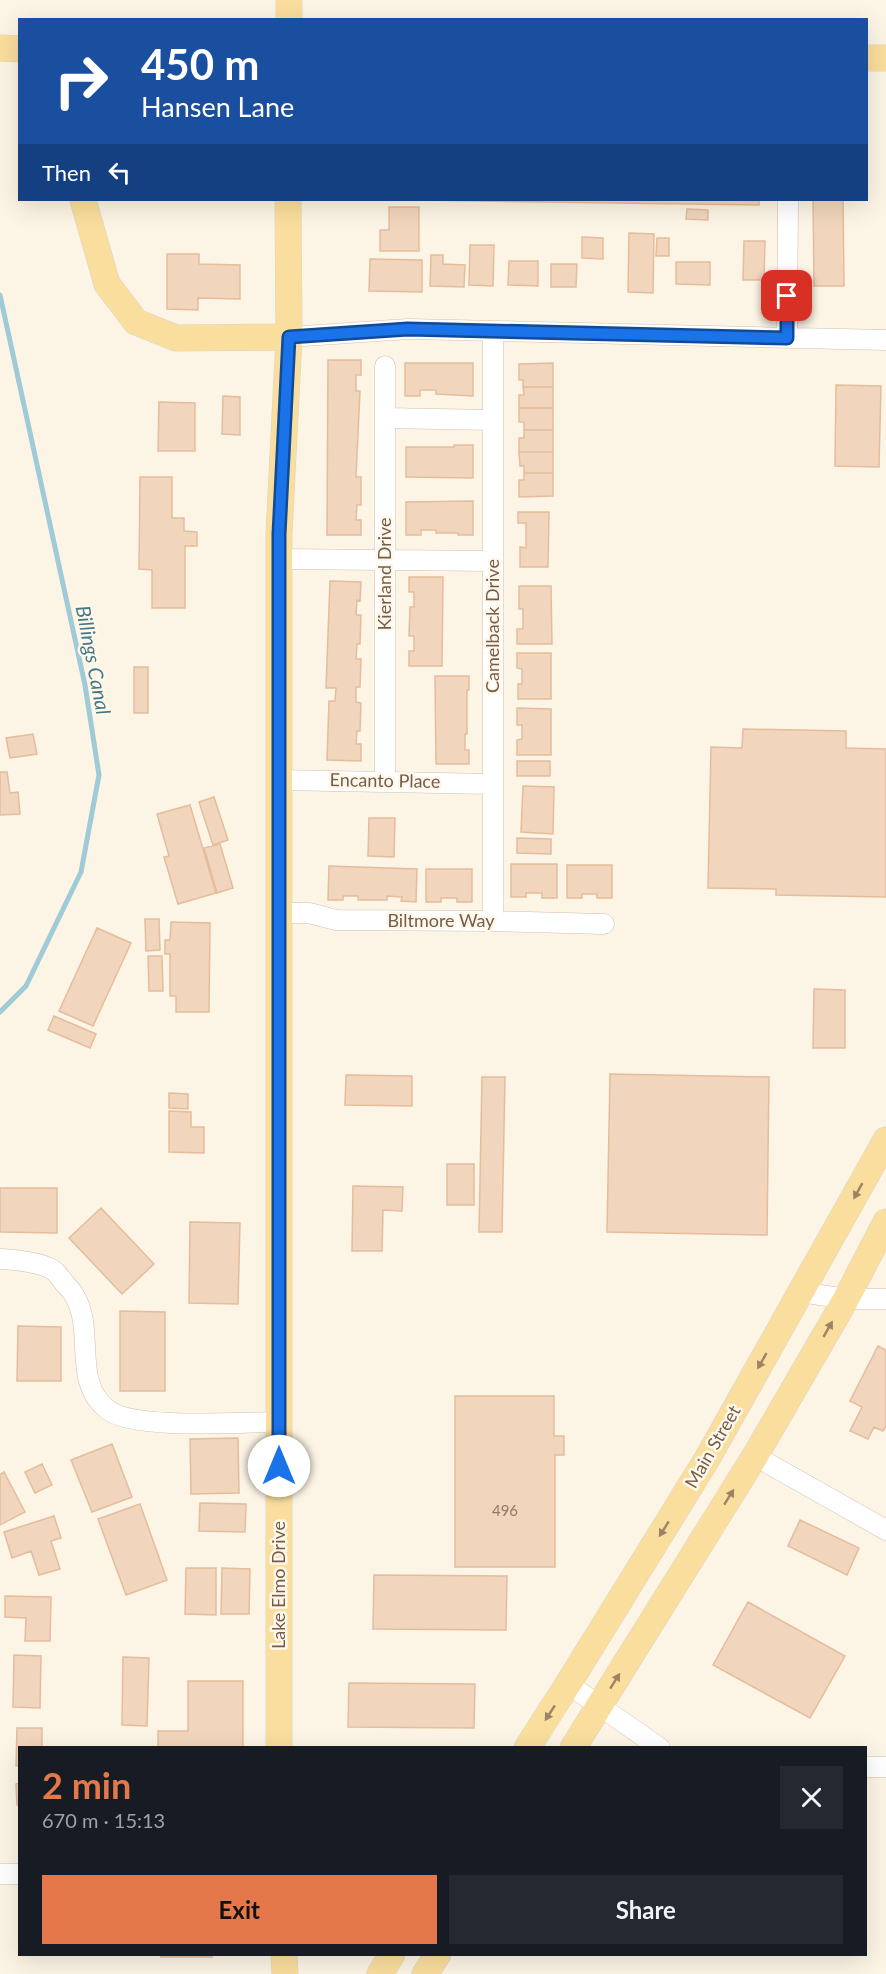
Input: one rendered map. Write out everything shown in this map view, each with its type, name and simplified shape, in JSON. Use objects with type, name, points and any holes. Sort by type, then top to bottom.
[{"type":"main road","points":[[289,0],[289,18]]},
{"type":"main road","points":[[0,48],[18,49]]},
{"type":"main road","points":[[868,58],[886,58]]},
{"type":"main road","points":[[84,201],[107,284],[136,322],[176,338],[289,337]]},
{"type":"main road","name":"Lake Elmo Drive","points":[[279,1746],[279,559],[289,337],[288,201]]},
{"type":"main road","name":"Main Street","points":[[528,1746],[707,1460],[886,1140]]},
{"type":"main road","points":[[574,1746],[755,1456],[846,1299],[886,1222]]},
{"type":"main road","points":[[284,1956],[285,1974]]},
{"type":"main road","points":[[380,1974],[391,1956]]},
{"type":"main road","points":[[425,1974],[437,1956]]},
{"type":"street","points":[[787,338],[788,201]]},
{"type":"street","points":[[289,337],[408,329],[886,340]]},
{"type":"street","name":"Camelback Drive","points":[[493,331],[491,420],[493,921]]},
{"type":"street","name":"Kierland Drive","points":[[385,366],[385,781]]},
{"type":"street","points":[[386,418],[491,420]]},
{"type":"street","points":[[279,559],[493,561]]},
{"type":"street","name":"Encanto Place","points":[[279,780],[492,784]]},
{"type":"street","name":"Biltmore Way","points":[[279,913],[309,913],[336,921],[604,924]]},
{"type":"street","points":[[0,1259],[16,1259],[53,1270],[75,1295],[83,1320],[87,1373],[93,1394],[108,1411],[131,1419],[164,1423],[279,1422]]},
{"type":"street","points":[[801,1292],[846,1299],[886,1299]]},
{"type":"street","points":[[755,1456],[886,1530]]},
{"type":"street","points":[[568,1684],[657,1746]]},
{"type":"street","points":[[867,1767],[886,1767]]},
{"type":"street","points":[[0,1874],[18,1874]]},
{"type":"building","points":[[481,201],[759,201],[759,205]]},
{"type":"building","points":[[813,201],[843,201],[844,286],[814,286]]},
{"type":"building","points":[[389,207],[419,207],[419,251],[380,251],[380,230],[389,230]]},
{"type":"building","points":[[687,209],[708,210],[708,220],[686,219]]},
{"type":"building","points":[[629,233],[654,234],[653,293],[628,292]]},
{"type":"building","points":[[582,237],[603,238],[603,259],[582,258]]},
{"type":"building","points":[[657,238],[669,238],[669,256],[656,256]]},
{"type":"building","points":[[744,241],[765,241],[764,280],[743,280]]},
{"type":"building","points":[[470,245],[494,245],[493,286],[469,285]]},
{"type":"building","points":[[167,254],[199,254],[199,264],[240,265],[240,299],[198,298],[198,310],[167,309]]},
{"type":"building","points":[[431,255],[443,255],[443,264],[465,265],[464,287],[430,286]]},
{"type":"building","points":[[370,259],[422,260],[422,292],[369,291]]},
{"type":"building","points":[[509,261],[538,261],[538,286],[508,285]]},
{"type":"building","points":[[676,262],[710,262],[710,285],[676,284]]},
{"type":"building","points":[[551,264],[577,264],[576,287],[551,287]]},
{"type":"building","points":[[328,360],[361,360],[361,375],[356,375],[356,391],[360,391],[356,477],[361,477],[361,505],[357,505],[356,520],[361,520],[361,535],[327,535]]},
{"type":"building","points":[[405,363],[473,363],[473,396],[436,394],[436,390],[420,390],[420,396],[405,396]]},
{"type":"building","points":[[553,363],[553,387],[523,387],[523,380],[519,380],[519,364]]},
{"type":"building","points":[[836,385],[881,386],[879,467],[835,466]]},
{"type":"building","points":[[523,387],[553,387],[553,408],[519,408],[519,395],[524,395]]},
{"type":"building","points":[[223,396],[240,397],[240,435],[222,434]]},
{"type":"building","points":[[159,402],[195,403],[195,451],[158,451]]},
{"type":"building","points":[[519,408],[553,408],[553,430],[524,430],[524,422],[519,422]]},
{"type":"building","points":[[524,430],[553,430],[553,452],[519,452],[519,438],[524,438]]},
{"type":"building","points":[[454,445],[473,445],[473,478],[406,477],[406,447],[454,447]]},
{"type":"building","points":[[519,452],[553,452],[553,473],[524,473],[524,466],[520,466]]},
{"type":"building","points":[[524,473],[553,473],[553,496],[519,497],[519,480],[524,480]]},
{"type":"building","points":[[140,477],[172,477],[172,518],[184,518],[184,531],[197,532],[197,546],[185,546],[185,608],[152,608],[152,570],[139,569]]},
{"type":"building","points":[[473,501],[473,535],[421,530],[421,535],[406,535],[406,502]]},
{"type":"building","points":[[518,512],[549,512],[548,567],[520,567],[520,547],[526,548],[526,523],[518,523]]},
{"type":"building","points":[[409,577],[443,577],[442,666],[409,666],[409,651],[414,651],[414,636],[409,636],[410,607],[414,607],[414,592],[409,592]]},
{"type":"building","points":[[330,581],[361,582],[360,601],[357,600],[356,615],[361,615],[360,644],[357,644],[356,659],[361,659],[360,687],[356,687],[356,702],[361,703],[360,731],[357,731],[356,744],[361,744],[361,761],[327,760],[329,701],[335,701],[336,688],[326,688]]},
{"type":"building","points":[[519,586],[551,586],[552,644],[517,644],[517,629],[523,629],[523,609],[519,609]]},
{"type":"building","points":[[517,653],[551,653],[551,699],[518,699],[518,684],[522,684],[522,669],[517,668]]},
{"type":"building","points":[[134,667],[148,667],[148,713],[134,713]]},
{"type":"building","points":[[435,676],[469,676],[465,750],[469,750],[469,764],[436,764]]},
{"type":"building","points":[[517,708],[551,709],[551,755],[517,755],[517,740],[522,739],[522,725],[517,725]]},
{"type":"building","points":[[743,729],[846,731],[846,748],[886,749],[886,897],[776,895],[776,889],[708,888],[711,747],[742,748]]},
{"type":"building","points":[[33,734],[37,754],[10,758],[6,738]]},
{"type":"building","points":[[517,761],[550,761],[550,776],[517,776]]},
{"type":"building","points":[[0,772],[7,772],[10,793],[18,792],[20,814],[0,815]]},
{"type":"building","points":[[523,786],[554,787],[553,834],[521,832]]},
{"type":"building","points":[[214,797],[228,840],[213,845],[199,802]]},
{"type":"building","points":[[190,805],[216,893],[178,904],[164,857],[169,856],[157,814]]},
{"type":"building","points":[[369,818],[395,818],[394,857],[368,856]]},
{"type":"building","points":[[517,838],[551,839],[551,854],[517,853]]},
{"type":"building","points":[[220,844],[233,888],[217,893],[204,848]]},
{"type":"building","points":[[511,864],[557,864],[557,898],[542,898],[542,893],[526,893],[526,897],[511,897]]},
{"type":"building","points":[[567,865],[612,865],[612,898],[597,898],[597,894],[582,894],[582,898],[567,898]]},
{"type":"building","points":[[329,866],[417,869],[416,902],[401,901],[402,897],[387,896],[387,900],[358,900],[358,896],[343,896],[343,900],[328,900]]},
{"type":"building","points":[[426,869],[472,869],[472,902],[457,902],[457,898],[441,898],[441,902],[426,902]]},
{"type":"building","points":[[145,919],[159,919],[160,950],[146,951]]},
{"type":"building","points":[[171,922],[210,923],[209,1012],[176,1012],[176,996],[170,996],[170,954],[165,954],[165,940],[170,940]]},
{"type":"building","points":[[97,928],[131,943],[93,1026],[59,1011]]},
{"type":"building","points":[[148,956],[162,956],[163,991],[149,991]]},
{"type":"building","points":[[814,989],[845,990],[845,1048],[813,1048]]},
{"type":"building","points":[[54,1016],[96,1034],[90,1048],[48,1030]]},
{"type":"building","points":[[610,1074],[769,1077],[767,1235],[607,1232]]},
{"type":"building","points":[[346,1075],[412,1076],[412,1106],[345,1105]]},
{"type":"building","points":[[482,1077],[505,1077],[502,1232],[479,1232]]},
{"type":"building","points":[[169,1093],[188,1094],[188,1109],[169,1108]]},
{"type":"building","points":[[169,1111],[191,1112],[191,1127],[204,1127],[204,1153],[169,1152]]},
{"type":"building","points":[[447,1164],[474,1164],[474,1205],[447,1205]]},
{"type":"building","points":[[353,1186],[403,1187],[402,1211],[383,1210],[382,1251],[352,1251]]},
{"type":"building","points":[[0,1188],[57,1188],[57,1233],[0,1232]]},
{"type":"building","points":[[101,1208],[154,1264],[122,1294],[69,1238]]},
{"type":"building","points":[[190,1222],[240,1223],[238,1304],[189,1303]]},
{"type":"building","points":[[120,1311],[165,1312],[165,1391],[120,1391]]},
{"type":"building","points":[[18,1326],[61,1327],[61,1381],[17,1381]]},
{"type":"building","points":[[878,1346],[886,1350],[886,1426],[883,1431],[874,1427],[868,1439],[850,1431],[862,1407],[850,1401]]},
{"type":"building","points":[[455,1396],[554,1396],[554,1436],[564,1436],[564,1455],[555,1455],[555,1567],[455,1567]]},
{"type":"building","points":[[238,1438],[239,1493],[191,1494],[190,1439]]},
{"type":"building","points":[[112,1444],[132,1497],[92,1512],[71,1460]]},
{"type":"building","points":[[42,1464],[52,1485],[35,1493],[25,1472]]},
{"type":"building","points":[[4,1472],[25,1512],[0,1525],[0,1475]]},
{"type":"building","points":[[200,1503],[246,1504],[245,1532],[199,1531]]},
{"type":"building","points":[[140,1504],[167,1580],[126,1595],[98,1519]]},
{"type":"building","points":[[54,1516],[61,1538],[51,1541],[60,1569],[39,1575],[31,1551],[12,1558],[4,1532]]},
{"type":"building","points":[[800,1520],[859,1548],[847,1575],[788,1546]]},
{"type":"building","points":[[186,1568],[216,1568],[216,1615],[185,1614]]},
{"type":"building","points":[[222,1568],[250,1569],[249,1614],[221,1614]]},
{"type":"building","points":[[374,1575],[507,1576],[506,1630],[373,1629]]},
{"type":"building","points":[[5,1596],[51,1597],[50,1641],[25,1641],[26,1618],[5,1617]]},
{"type":"building","points":[[748,1602],[845,1656],[810,1718],[713,1665]]},
{"type":"building","points":[[14,1655],[41,1656],[40,1708],[13,1707]]},
{"type":"building","points":[[123,1657],[149,1658],[147,1726],[122,1725]]},
{"type":"building","points":[[188,1681],[243,1681],[243,1746],[158,1746],[158,1731],[188,1731]]},
{"type":"building","points":[[349,1683],[475,1684],[474,1728],[348,1727]]},
{"type":"building","points":[[17,1728],[42,1728],[42,1746],[18,1746],[18,1766],[16,1766]]},
{"type":"building","points":[[16,1784],[18,1784],[18,1805],[17,1805]]},
{"type":"building","points":[[161,1956],[212,1956],[212,1957]]},
{"type":"waterway","name":"Billings Canal","points":[[0,295],[85,685],[99,775],[81,872],[26,986],[0,1012]]},
{"type":"route","points":[[279,1466],[279,534],[289,337],[408,329],[787,338],[787,296]]}]
